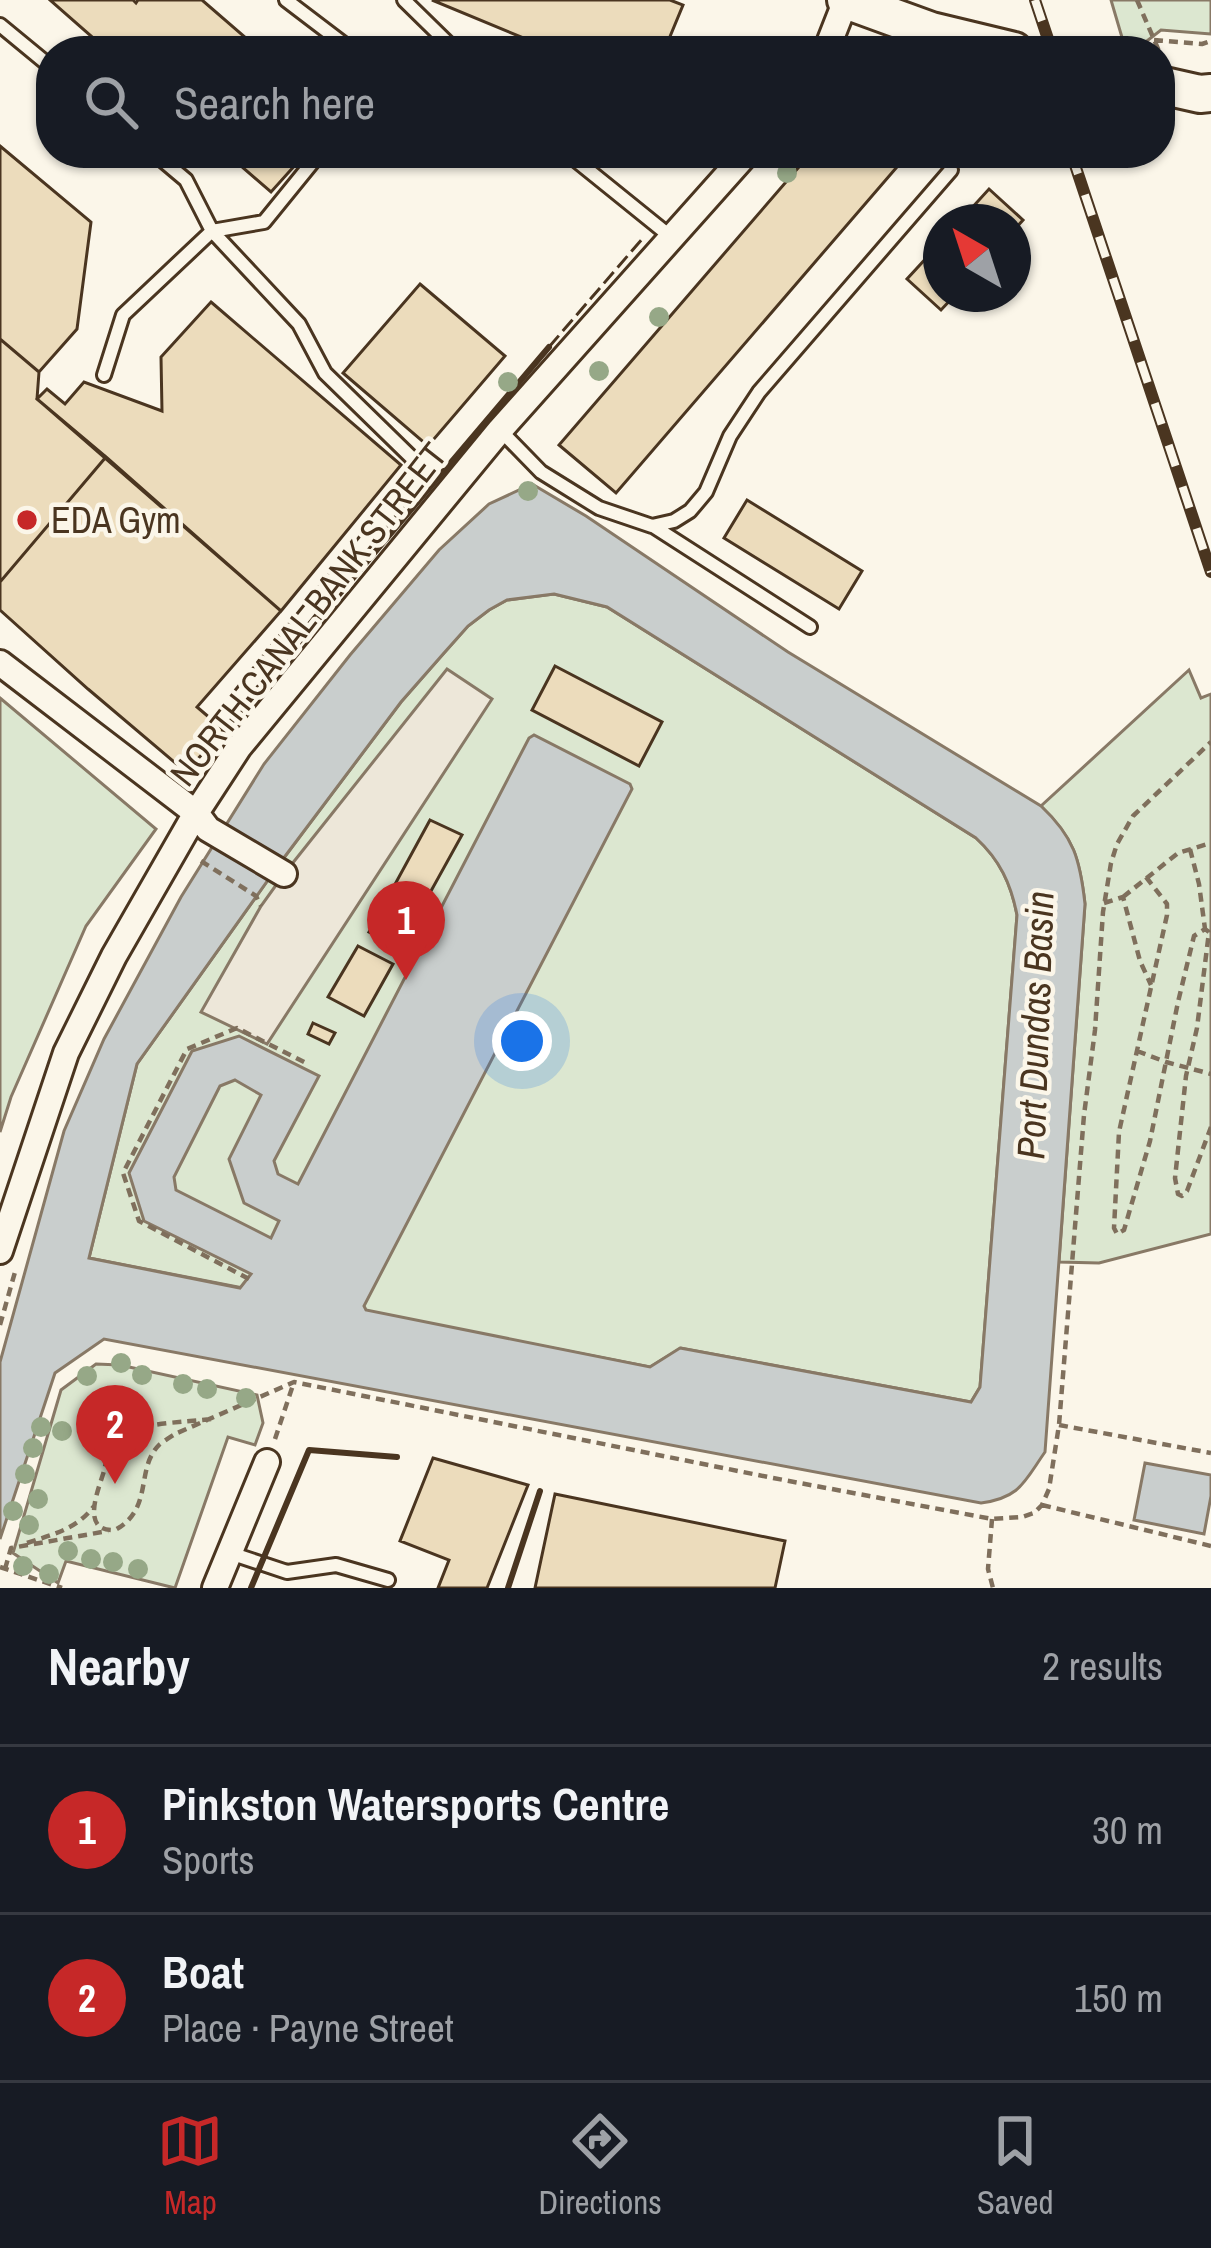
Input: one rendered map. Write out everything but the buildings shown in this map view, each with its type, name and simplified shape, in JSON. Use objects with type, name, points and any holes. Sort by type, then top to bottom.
[{"type":"street","points":[[832,36],[846,0],[953,36]]},
{"type":"street","points":[[1175,89],[1211,93]]},
{"type":"street","name":"NORTH CANAL BANK STREET","points":[[9,1255],[66,1053],[114,956],[207,825],[253,729],[500,430],[734,168]]},
{"type":"street","points":[[0,663],[207,825],[284,874]]},
{"type":"street","points":[[215,1588],[267,1462]]},
{"type":"lane","points":[[286,0],[333,36]]},
{"type":"lane","points":[[404,0],[441,36]]},
{"type":"lane","points":[[0,25],[36,55]]},
{"type":"lane","points":[[172,168],[186,180],[212,231],[299,324],[325,373],[412,458],[419,475],[241,695]]},
{"type":"lane","points":[[104,375],[123,315],[212,231],[264,222],[308,168]]},
{"type":"lane","points":[[585,168],[671,238]]},
{"type":"lane","points":[[652,526],[690,512],[706,493],[730,436],[759,392],[951,170]]},
{"type":"lane","points":[[500,430],[541,472],[599,508],[652,526],[810,627]]},
{"type":"lane","points":[[230,1553],[287,1572],[335,1564],[388,1580]]},
{"type":"path","points":[[1137,0],[1152,36]]},
{"type":"path","points":[[1175,42],[1211,41]]},
{"type":"path","points":[[11,1548],[125,1525],[134,1515],[160,1444],[294,1382],[992,1519],[1034,1513],[1049,1489],[1059,1425],[1104,903],[1117,844],[1133,816],[1211,742]]},
{"type":"path","points":[[207,825],[196,858],[256,896],[261,906]]},
{"type":"path","points":[[1104,903],[1123,897],[1178,853],[1211,843]]},
{"type":"path","points":[[1190,849],[1209,932],[1175,1178],[1182,1196],[1211,1127]]},
{"type":"path","points":[[1146,877],[1167,904],[1119,1132],[1117,1234],[1124,1230],[1150,1142],[1194,936],[1205,929]]},
{"type":"path","points":[[1123,897],[1151,985]]},
{"type":"path","points":[[249,1279],[139,1221],[123,1173],[187,1049],[237,1028],[306,1063]]},
{"type":"path","points":[[1137,1051],[1211,1074]]},
{"type":"path","points":[[0,1325],[9,1255]]},
{"type":"path","points":[[267,1462],[294,1382]]},
{"type":"path","points":[[108,1531],[97,1524],[94,1506],[118,1436],[211,1419]]},
{"type":"path","points":[[1059,1425],[1211,1453]]},
{"type":"path","points":[[1042,1505],[1211,1546]]},
{"type":"path","points":[[62,1588],[2,1568],[11,1548],[68,1529],[94,1506]]},
{"type":"path","points":[[992,1519],[988,1569],[993,1588]]},
{"type":"green space","points":[[1111,0],[1211,0],[1211,34],[1161,30],[1153,36],[1122,36]]},
{"type":"green space","points":[[554,594],[607,607],[976,838],[1003,873],[1017,915],[980,1387],[971,1402],[681,1348],[650,1367],[89,1258],[137,1064],[283,859],[401,702],[444,653],[468,626],[507,600]]},
{"type":"green space","points":[[1189,670],[1201,698],[1211,694],[1211,1234],[1099,1263],[1059,1262],[1085,904],[1074,850],[1041,806]]},
{"type":"green space","points":[[0,698],[156,829],[86,926],[0,1132]]},
{"type":"green space","points":[[96,1364],[257,1395],[263,1423],[255,1445],[228,1437],[175,1588],[66,1561],[58,1583],[13,1553],[61,1390]]},
{"type":"shaded area","points":[[447,669],[492,699],[267,1044],[201,1012],[261,906]]},
{"type":"water","name":"Port Dundas Basin","points":[[532,484],[788,652],[1041,806],[1068,839],[1078,861],[1085,904],[1045,1452],[1013,1493],[981,1503],[104,1339],[55,1373],[0,1539],[0,1362],[64,1131],[104,1039],[181,897],[264,764],[439,550],[489,504]],"holes":[[[554,594],[607,607],[976,838],[1003,873],[1017,915],[980,1387],[971,1402],[680,1348],[650,1367],[366,1310],[364,1306],[632,789],[534,735],[298,1184],[278,1174],[274,1161],[319,1076],[239,1036],[192,1051],[129,1173],[144,1221],[251,1274],[240,1288],[89,1258],[137,1064],[283,859],[401,702],[444,653],[468,626],[507,600]],[[235,1080],[261,1095],[229,1159],[244,1203],[279,1221],[271,1238],[176,1190],[174,1177],[220,1086]]]},
{"type":"water","points":[[1145,1463],[1211,1475],[1204,1534],[1134,1520]]},
{"type":"railway","points":[[1035,0],[1047,36]]},
{"type":"railway","points":[[1076,168],[1211,572]]},
{"type":"fence","points":[[549,347],[643,238]]},
{"type":"wall","points":[[224,730],[549,347]]},
{"type":"wall","points":[[251,1588],[309,1450],[397,1457]]},
{"type":"wall","points":[[508,1588],[540,1491]]},
{"type":"place","name":"EDA Gym","points":[[27,520]]},
{"type":"place","name":"Pinkston Watersports Centre","points":[[406,980]]},
{"type":"place","name":"Boat","points":[[115,1484]]}]
